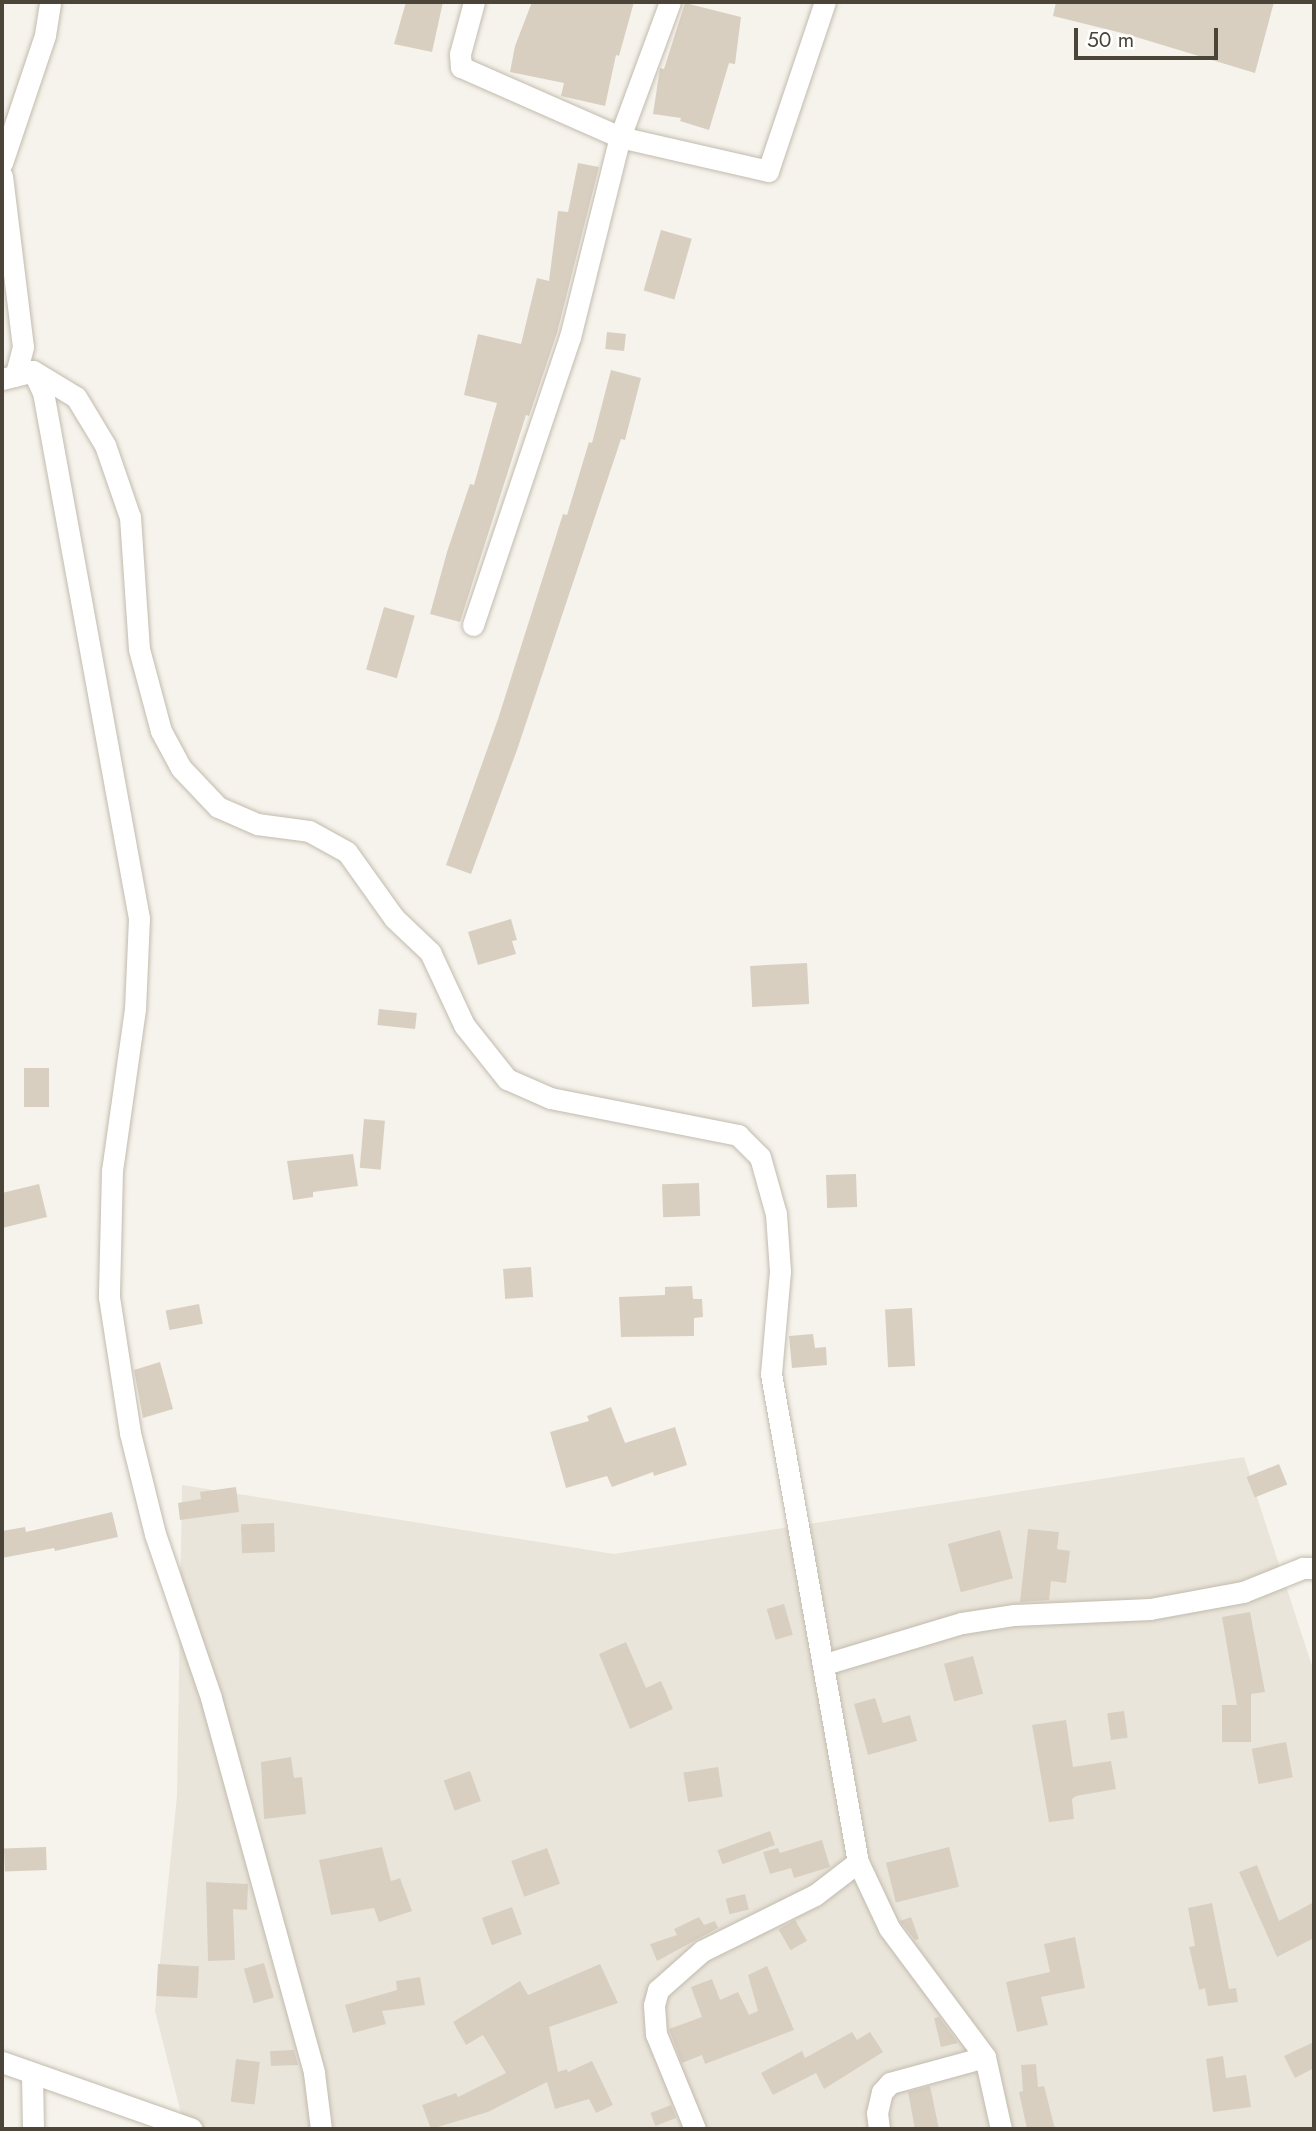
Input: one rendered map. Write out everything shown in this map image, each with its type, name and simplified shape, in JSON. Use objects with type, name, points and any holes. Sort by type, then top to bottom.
[{"type":"street","points":[[2,163],[45,35],[50,2]]},
{"type":"street","points":[[474,2],[460,54],[461,67],[620,137],[768,171],[825,2]]},
{"type":"street","points":[[473,625],[570,337],[620,137],[670,2]]},
{"type":"street","points":[[2,176],[23,347],[16,375]]},
{"type":"street","points":[[16,375],[76,397],[105,444],[130,517],[139,649],[161,731],[181,768],[218,807],[257,824],[309,831],[347,852],[394,918],[430,952],[464,1025],[507,1079],[550,1097],[738,1135],[760,1157],[776,1214],[780,1271],[771,1374],[859,1862],[889,1928],[985,2057],[1001,2129]]},
{"type":"street","points":[[16,375],[43,392],[139,918],[135,1009],[112,1170],[108,1297],[130,1433],[155,1534],[211,1698],[314,2073],[321,2129]]},
{"type":"street","points":[[825,1664],[962,1623],[1014,1615],[1150,1609],[1243,1592],[1303,1567],[1314,1567]]},
{"type":"street","points":[[695,2129],[656,2034],[654,2005],[658,1990],[702,1951],[815,1895],[859,1862]]},
{"type":"street","points":[[879,2129],[877,2113],[882,2092],[890,2083],[985,2057]]},
{"type":"street","points":[[2,2062],[32,2075],[192,2129]]},
{"type":"street","points":[[32,2075],[33,2129]]},
{"type":"shaded area","points":[[1244,1457],[1314,1672],[1314,2129],[185,2129],[155,2011],[177,1796],[182,1485],[614,1554]]},
{"type":"building","points":[[406,2],[443,2],[432,52],[394,44]]},
{"type":"building","points":[[532,2],[634,2],[619,56],[616,55],[605,106],[561,96],[564,83],[510,72],[515,46]]},
{"type":"building","points":[[1056,2],[1274,2],[1255,73],[1126,34],[1053,16]]},
{"type":"building","points":[[685,3],[741,17],[735,64],[729,63],[709,130],[680,121],[681,118],[653,114],[660,68],[664,69]]},
{"type":"building","points":[[578,163],[599,167],[557,333],[529,416],[526,415],[460,622],[430,614],[470,484],[474,485],[497,403],[464,395],[478,334],[521,344],[537,278],[549,281],[558,211],[568,212]]},
{"type":"building","points":[[661,230],[692,239],[674,299],[644,291]]},
{"type":"building","points":[[607,332],[626,334],[624,351],[605,349]]},
{"type":"building","points":[[611,370],[641,378],[625,440],[621,439],[517,750],[471,874],[446,865],[498,719],[563,514],[567,515],[589,442],[592,443]]},
{"type":"building","points":[[384,607],[415,616],[397,678],[366,669]]},
{"type":"building","points":[[511,919],[517,940],[512,941],[516,954],[478,965],[468,932]]},
{"type":"building","points":[[807,963],[809,1004],[752,1007],[750,966]]},
{"type":"building","points":[[379,1009],[417,1013],[415,1029],[377,1025]]},
{"type":"building","points":[[24,1068],[49,1068],[49,1107],[24,1107]]},
{"type":"building","points":[[364,1119],[385,1121],[381,1170],[360,1168]]},
{"type":"building","points":[[353,1154],[358,1186],[313,1192],[313,1197],[293,1200],[287,1161]]},
{"type":"building","points":[[856,1174],[857,1207],[827,1208],[826,1175]]},
{"type":"building","points":[[699,1183],[700,1216],[663,1217],[662,1184]]},
{"type":"building","points":[[39,1184],[47,1217],[2,1228],[2,1193]]},
{"type":"building","points":[[531,1267],[533,1297],[505,1299],[503,1269]]},
{"type":"building","points":[[692,1286],[693,1299],[702,1299],[703,1317],[694,1318],[694,1336],[621,1337],[619,1297],[665,1295],[665,1287]]},
{"type":"building","points":[[199,1304],[203,1324],[169,1330],[166,1310]]},
{"type":"building","points":[[912,1308],[915,1366],[888,1367],[885,1309]]},
{"type":"building","points":[[813,1334],[815,1348],[826,1347],[827,1365],[792,1368],[789,1336]]},
{"type":"building","points":[[160,1362],[173,1409],[143,1418],[134,1370]]},
{"type":"building","points":[[611,1407],[625,1443],[675,1427],[687,1465],[654,1476],[653,1472],[612,1487],[607,1476],[566,1488],[550,1432],[589,1421],[587,1416]]},
{"type":"building","points":[[1279,1464],[1287,1484],[1255,1498],[1247,1477]]},
{"type":"building","points":[[236,1487],[239,1512],[180,1520],[178,1503],[201,1499],[200,1492]]},
{"type":"building","points":[[112,1512],[118,1537],[55,1551],[54,1548],[2,1558],[2,1531],[25,1527],[26,1532]]},
{"type":"building","points":[[274,1523],[275,1552],[242,1553],[241,1524]]},
{"type":"building","points":[[1028,1529],[1059,1532],[1057,1549],[1070,1551],[1066,1583],[1051,1581],[1049,1600],[1020,1602]]},
{"type":"building","points":[[1000,1530],[1013,1578],[961,1592],[948,1544]]},
{"type":"building","points":[[784,1604],[793,1635],[776,1640],[767,1609]]},
{"type":"building","points":[[1250,1612],[1265,1692],[1251,1694],[1251,1742],[1222,1742],[1222,1705],[1237,1705],[1222,1617]]},
{"type":"building","points":[[626,1642],[646,1688],[661,1681],[673,1709],[630,1729],[599,1654]]},
{"type":"building","points":[[973,1656],[983,1694],[954,1701],[944,1664]]},
{"type":"building","points":[[875,1698],[883,1723],[910,1715],[917,1741],[868,1755],[854,1704]]},
{"type":"building","points":[[1124,1711],[1128,1738],[1111,1740],[1107,1713]]},
{"type":"building","points":[[1066,1720],[1073,1767],[1111,1761],[1116,1789],[1076,1796],[1072,1799],[1074,1819],[1049,1822],[1032,1725]]},
{"type":"building","points":[[1286,1742],[1293,1777],[1259,1784],[1252,1749]]},
{"type":"building","points":[[291,1757],[294,1778],[302,1777],[306,1814],[264,1819],[261,1762]]},
{"type":"building","points":[[718,1767],[723,1797],[688,1802],[683,1772]]},
{"type":"building","points":[[470,1771],[481,1801],[455,1811],[444,1781]]},
{"type":"building","points":[[770,1831],[775,1845],[723,1864],[717,1850]]},
{"type":"building","points":[[822,1840],[830,1867],[794,1878],[791,1868],[770,1874],[763,1852],[778,1848],[780,1853]]},
{"type":"building","points":[[46,1847],[47,1870],[5,1871],[4,1848]]},
{"type":"building","points":[[382,1847],[391,1881],[400,1878],[412,1911],[379,1922],[374,1908],[331,1915],[319,1860]]},
{"type":"building","points":[[949,1847],[959,1887],[896,1903],[886,1863]]},
{"type":"building","points":[[547,1848],[560,1884],[524,1897],[511,1861]]},
{"type":"building","points":[[1257,1865],[1279,1921],[1314,1902],[1314,1938],[1277,1957],[1239,1872]]},
{"type":"building","points":[[206,1882],[248,1884],[247,1910],[233,1909],[235,1960],[208,1961]]},
{"type":"building","points":[[745,1894],[749,1910],[729,1914],[726,1899]]},
{"type":"building","points":[[1212,1903],[1229,1989],[1236,1988],[1238,2002],[1208,2006],[1205,1988],[1199,1990],[1189,1947],[1195,1946],[1188,1908]]},
{"type":"building","points":[[512,1907],[522,1934],[492,1945],[482,1918]]},
{"type":"building","points":[[699,1917],[704,1925],[715,1921],[718,1928],[657,1961],[650,1944],[677,1935],[674,1929]]},
{"type":"building","points":[[911,1917],[919,1939],[915,1940],[900,1921]]},
{"type":"building","points":[[795,1920],[807,1941],[791,1950],[779,1930]]},
{"type":"building","points":[[1075,1937],[1085,1988],[1041,1997],[1048,2025],[1017,2032],[1006,1982],[1050,1972],[1044,1944]]},
{"type":"building","points":[[264,1963],[274,1998],[254,2003],[244,1969]]},
{"type":"building","points":[[158,1964],[199,1966],[197,1998],[156,1996]]},
{"type":"building","points":[[600,1964],[618,2003],[549,2027],[558,2072],[567,2069],[568,2072],[592,2061],[613,2105],[596,2113],[589,2099],[555,2109],[547,2082],[488,2112],[431,2129],[422,2105],[456,2093],[458,2097],[506,2073],[483,2035],[466,2045],[453,2022],[520,1981],[528,1995]]},
{"type":"building","points":[[767,1966],[794,2030],[705,2064],[702,2055],[682,2063],[669,2029],[702,2017],[691,1987],[712,1979],[720,2000],[738,1992],[749,2015],[758,2011],[748,1975]]},
{"type":"building","points":[[420,1977],[425,2005],[382,2011],[386,2024],[353,2033],[345,2005],[397,1990],[396,1981]]},
{"type":"building","points":[[939,2017],[958,2043],[941,2047],[934,2018]]},
{"type":"building","points":[[852,2032],[857,2040],[870,2032],[883,2052],[824,2089],[816,2073],[773,2095],[761,2073],[802,2051],[805,2058]]},
{"type":"building","points":[[1314,2042],[1314,2068],[1295,2078],[1284,2056]]},
{"type":"building","points":[[294,2050],[298,2065],[271,2066],[270,2051]]},
{"type":"building","points":[[1223,2056],[1226,2078],[1246,2075],[1251,2107],[1213,2112],[1206,2059]]},
{"type":"building","points":[[236,2059],[260,2062],[255,2105],[231,2102]]},
{"type":"building","points":[[1036,2064],[1038,2087],[1044,2086],[1055,2129],[1027,2129],[1019,2092],[1023,2091],[1021,2065]]},
{"type":"building","points":[[930,2086],[939,2129],[915,2129],[908,2092]]},
{"type":"building","points":[[671,2105],[676,2118],[655,2126],[650,2113]]}]
